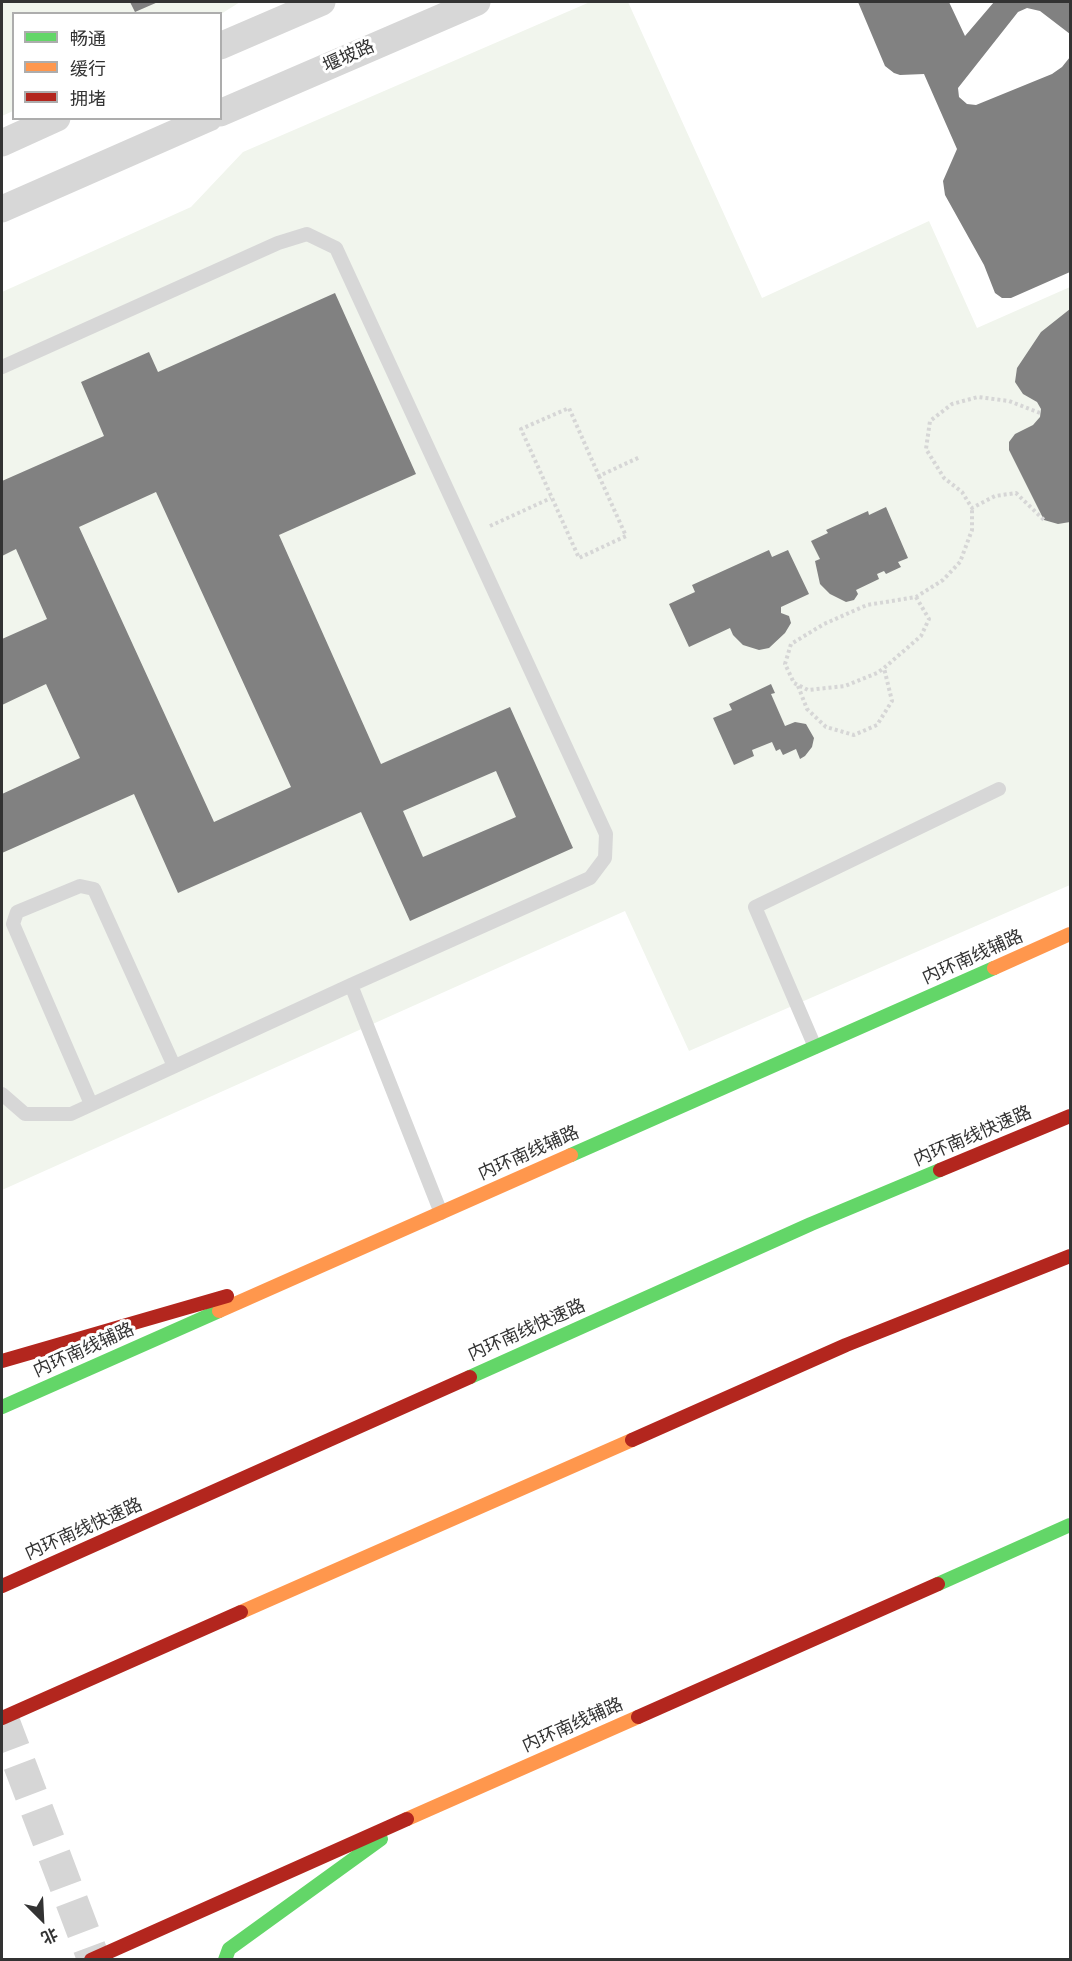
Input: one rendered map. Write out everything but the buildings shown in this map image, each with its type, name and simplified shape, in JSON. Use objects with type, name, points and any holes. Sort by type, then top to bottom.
[{"type":"main road","name":"内环南线辅路","points":[[2,1407],[1071,934]]},
{"type":"main road","name":"内环南线快速路","points":[[2,1586],[811,1224],[1071,1116]]},
{"type":"main road","points":[[2,1718],[846,1345],[1071,1256]]},
{"type":"main road","points":[[2,1361],[295,1277]]},
{"type":"main road","name":"内环南线辅路","points":[[91,1959],[1071,1525]]},
{"type":"main road","points":[[225,1959],[229,1949],[412,1817]]},
{"type":"street","points":[[222,45],[322,2]]},
{"type":"street","name":"堰坡路","points":[[222,112],[477,2]]},
{"type":"street","points":[[2,143],[53,120]]},
{"type":"street","points":[[2,209],[204,120]]},
{"type":"lane","points":[[2,367],[278,243],[308,234],[336,248],[606,834],[605,858],[590,878],[71,1114],[25,1114],[2,1094]]},
{"type":"lane","points":[[815,1047],[755,907],[999,789]]},
{"type":"lane","points":[[92,1104],[13,924],[17,912],[81,886],[94,889],[174,1066]]},
{"type":"lane","points":[[351,985],[441,1213]]},
{"type":"path","points":[[916,597],[929,619],[921,636],[884,668],[845,686],[808,690],[794,683],[785,664],[791,644],[824,624],[867,605],[916,597],[943,580],[960,562],[972,530],[972,508],[962,492],[944,478],[926,449],[930,421],[952,404],[978,397],[1009,401],[1040,413]]},
{"type":"path","points":[[569,408],[599,476],[626,536],[579,558],[520,429],[569,408]]},
{"type":"path","points":[[599,476],[640,457]]},
{"type":"path","points":[[972,508],[995,496],[1016,493],[1044,520]]},
{"type":"path","points":[[469,536],[552,498]]},
{"type":"path","points":[[798,685],[807,709],[826,727],[854,735],[877,725],[892,701],[884,668]]},
{"type":"shaded area","points":[[2,2],[240,2],[222,13],[12,12],[12,111],[2,116]]},
{"type":"shaded area","points":[[590,2],[628,2],[762,298],[929,221],[977,328],[1070,287],[1070,885],[689,1051],[625,911],[2,1190],[2,292],[191,207],[243,152]]},
{"type":"tunnel","points":[[2,1718],[94,1960]]},
{"type":"traffic: fast","points":[[571,1155],[994,968]]},
{"type":"traffic: fast","points":[[470,1377],[811,1224],[940,1170]]},
{"type":"traffic: fast","points":[[2,1407],[219,1311]]},
{"type":"traffic: fast","points":[[938,1584],[1070,1525]]},
{"type":"traffic: fast","points":[[225,1960],[229,1949],[381,1839]]},
{"type":"traffic: slow","points":[[994,968],[1070,934]]},
{"type":"traffic: slow","points":[[219,1311],[571,1155]]},
{"type":"traffic: slow","points":[[241,1612],[632,1440]]},
{"type":"traffic: slow","points":[[407,1819],[638,1717]]},
{"type":"traffic: jam","points":[[940,1170],[1070,1116]]},
{"type":"traffic: jam","points":[[632,1440],[846,1345],[1070,1256]]},
{"type":"traffic: jam","points":[[2,1361],[227,1296]]},
{"type":"traffic: jam","points":[[2,1586],[470,1377]]},
{"type":"traffic: jam","points":[[638,1717],[938,1584]]},
{"type":"traffic: jam","points":[[2,1718],[241,1612]]},
{"type":"traffic: jam","points":[[91,1960],[407,1819]]}]
